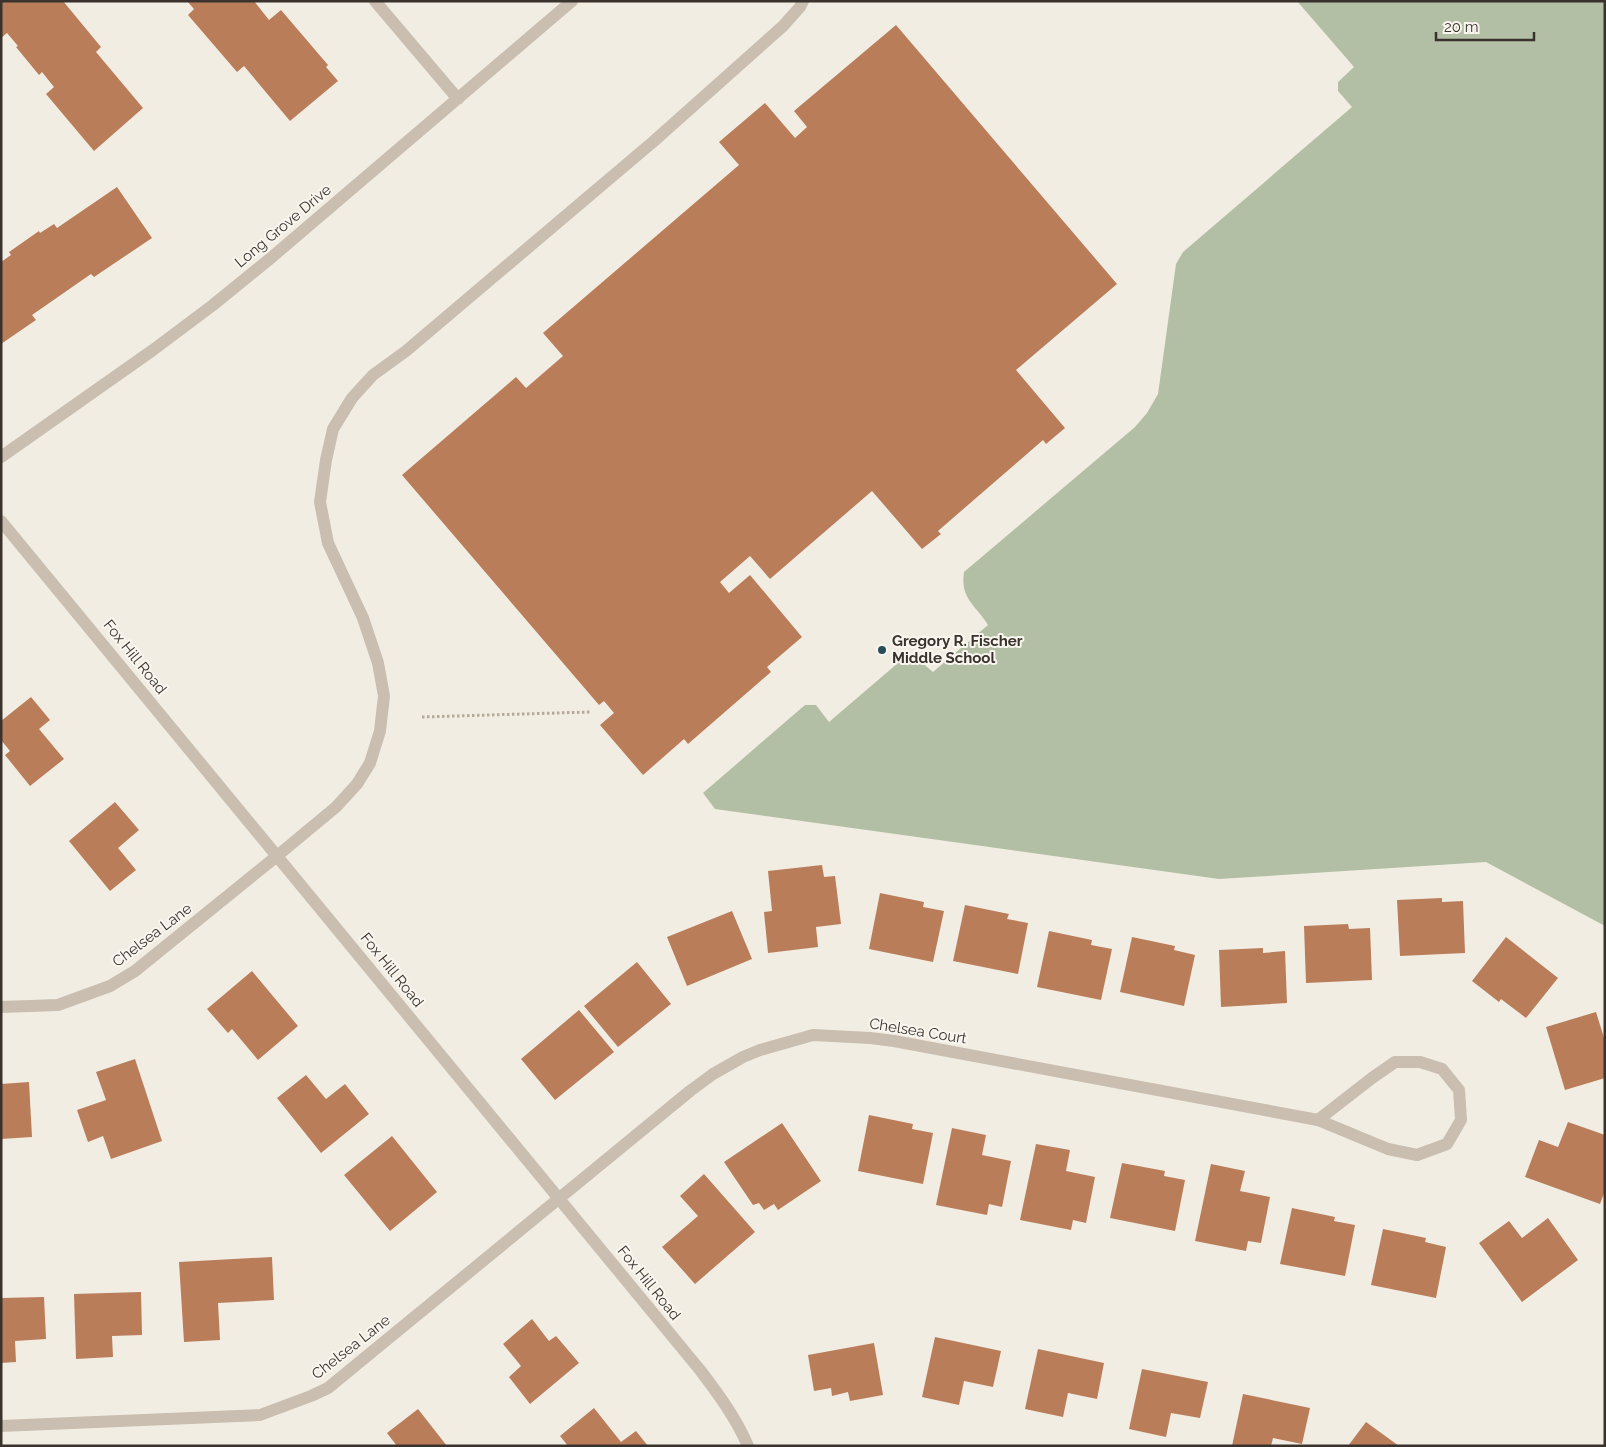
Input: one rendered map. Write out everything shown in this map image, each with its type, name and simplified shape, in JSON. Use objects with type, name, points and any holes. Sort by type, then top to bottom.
[{"type":"street","points":[[375,1],[458,99]]},
{"type":"street","name":"Long Grove Drive","points":[[1,457],[214,305],[280,251],[572,1]]},
{"type":"street","name":"Chelsea Lane","points":[[1,1007],[58,1005],[110,986],[135,971],[336,807],[356,784],[370,763],[380,731],[384,696],[378,663],[363,618],[328,543],[320,502],[333,429],[352,398],[372,375],[406,351],[654,141],[783,26],[803,1]]},
{"type":"street","name":"Fox Hill Road","points":[[1,521],[700,1370],[739,1425],[748,1446]]},
{"type":"street","name":"Chelsea Court","points":[[559,1199],[713,1074],[760,1050],[813,1035],[870,1038],[894,1042],[1318,1120],[1388,1149],[1417,1155],[1447,1144],[1461,1120],[1459,1090],[1442,1069],[1420,1062],[1395,1062],[1318,1120]]},
{"type":"street","name":"Chelsea Lane","points":[[1,1426],[260,1415],[312,1396],[328,1388],[559,1199]]},
{"type":"path","points":[[422,717],[590,712]]},
{"type":"green space","points":[[1297,1],[1605,1],[1605,926],[1486,862],[1219,879],[715,809],[703,793],[805,705],[816,705],[829,722],[905,657],[914,656],[933,672],[988,625],[966,595],[963,581],[964,572],[1135,427],[1147,413],[1158,394],[1176,264],[1183,252],[1352,107],[1338,91],[1338,82],[1354,67]]},
{"type":"building","points":[[1,1],[63,1],[101,47],[96,52],[143,108],[94,151],[46,94],[54,87],[42,72],[39,75],[7,33],[1,38]]},
{"type":"building","points":[[187,1],[254,1],[269,20],[281,10],[328,65],[326,67],[338,81],[290,121],[244,66],[237,72],[188,15],[194,9]]},
{"type":"building","points":[[896,25],[1117,284],[1016,370],[1065,428],[1046,444],[1043,440],[938,531],[941,534],[922,549],[872,491],[770,579],[750,556],[720,582],[729,593],[750,575],[802,637],[767,667],[771,672],[688,744],[684,739],[643,775],[600,725],[614,713],[604,701],[599,705],[402,475],[516,377],[526,388],[563,356],[543,333],[739,165],[719,142],[765,103],[795,138],[807,127],[794,111]]},
{"type":"building","points":[[117,187],[152,238],[94,277],[91,274],[32,315],[36,320],[1,344],[1,262],[11,255],[9,252],[39,231],[40,233],[54,224],[57,228]]},
{"type":"building","points":[[31,697],[50,720],[39,729],[64,759],[30,786],[5,755],[10,751],[1,740],[1,721]]},
{"type":"building","points":[[115,802],[139,830],[118,848],[136,870],[110,891],[69,841]]},
{"type":"building","points":[[822,865],[824,877],[835,876],[841,924],[816,927],[818,947],[768,953],[764,912],[772,911],[768,871]]},
{"type":"building","points":[[880,893],[924,902],[923,907],[944,911],[933,962],[869,949]]},
{"type":"building","points":[[1442,898],[1442,902],[1463,901],[1465,953],[1400,956],[1397,900]]},
{"type":"building","points":[[965,905],[1009,914],[1007,919],[1028,923],[1018,974],[953,961]]},
{"type":"building","points":[[732,911],[752,959],[687,986],[667,937]]},
{"type":"building","points":[[1348,924],[1349,929],[1370,928],[1372,980],[1306,983],[1304,926]]},
{"type":"building","points":[[1049,931],[1092,940],[1091,945],[1112,949],[1101,1000],[1037,987]]},
{"type":"building","points":[[1132,937],[1175,946],[1174,950],[1195,955],[1184,1006],[1120,992]]},
{"type":"building","points":[[1506,937],[1558,978],[1526,1018],[1501,999],[1499,1002],[1472,981]]},
{"type":"building","points":[[1263,948],[1263,953],[1285,951],[1287,1003],[1221,1007],[1219,950]]},
{"type":"building","points":[[637,962],[671,1004],[618,1047],[584,1006]]},
{"type":"building","points":[[252,971],[298,1026],[258,1060],[232,1029],[228,1033],[207,1009]]},
{"type":"building","points":[[579,1010],[614,1052],[555,1100],[521,1059]]},
{"type":"building","points":[[1596,1012],[1605,1041],[1605,1078],[1565,1090],[1546,1027]]},
{"type":"building","points":[[135,1059],[162,1141],[111,1159],[103,1136],[88,1142],[77,1110],[106,1100],[96,1072]]},
{"type":"building","points":[[306,1075],[326,1099],[345,1084],[369,1114],[321,1153],[277,1098]]},
{"type":"building","points":[[29,1082],[32,1137],[1,1139],[1,1084]]},
{"type":"building","points":[[869,1115],[913,1124],[912,1129],[933,1133],[923,1184],[858,1171]]},
{"type":"building","points":[[1568,1122],[1605,1135],[1605,1191],[1600,1204],[1525,1177],[1539,1140],[1558,1147]]},
{"type":"building","points":[[782,1123],[821,1181],[778,1210],[774,1204],[764,1210],[759,1203],[753,1205],[724,1162]]},
{"type":"building","points":[[952,1128],[986,1135],[982,1155],[1011,1161],[1002,1207],[989,1204],[987,1215],[936,1205]]},
{"type":"building","points":[[392,1136],[437,1192],[390,1231],[344,1175]]},
{"type":"building","points":[[1036,1144],[1070,1150],[1066,1171],[1095,1177],[1086,1223],[1073,1220],[1071,1230],[1020,1220]]},
{"type":"building","points":[[1122,1163],[1165,1171],[1164,1176],[1185,1180],[1175,1231],[1110,1218]]},
{"type":"building","points":[[1211,1164],[1245,1171],[1240,1191],[1270,1197],[1261,1243],[1248,1241],[1246,1251],[1195,1241]]},
{"type":"building","points":[[704,1174],[755,1232],[695,1284],[662,1247],[698,1216],[680,1196]]},
{"type":"building","points":[[1292,1208],[1335,1217],[1334,1221],[1355,1225],[1345,1276],[1280,1264]]},
{"type":"building","points":[[1548,1218],[1578,1260],[1522,1302],[1479,1243],[1509,1221],[1522,1238]]},
{"type":"building","points":[[1383,1229],[1426,1238],[1425,1242],[1446,1247],[1436,1298],[1371,1285]]},
{"type":"building","points":[[272,1257],[274,1300],[218,1303],[220,1340],[184,1342],[179,1262]]},
{"type":"building","points":[[141,1292],[142,1335],[112,1336],[113,1357],[76,1359],[74,1294]]},
{"type":"building","points":[[44,1297],[46,1339],[15,1341],[16,1362],[1,1363],[1,1298]]},
{"type":"building","points":[[532,1319],[549,1341],[556,1336],[579,1363],[530,1404],[509,1377],[521,1366],[503,1344]]},
{"type":"building","points":[[935,1337],[1001,1351],[993,1387],[964,1381],[959,1405],[922,1397]]},
{"type":"building","points":[[874,1343],[883,1395],[850,1401],[848,1392],[832,1396],[831,1388],[814,1391],[808,1355]]},
{"type":"building","points":[[1038,1349],[1104,1363],[1097,1399],[1068,1393],[1063,1417],[1025,1409]]},
{"type":"building","points":[[1142,1369],[1208,1382],[1200,1418],[1171,1413],[1166,1437],[1129,1429]]},
{"type":"building","points":[[1243,1394],[1310,1408],[1302,1444],[1273,1438],[1271,1446],[1232,1446]]},
{"type":"building","points":[[594,1408],[621,1442],[636,1431],[648,1446],[568,1446],[560,1436]]},
{"type":"building","points":[[418,1409],[447,1446],[397,1446],[387,1433]]},
{"type":"building","points":[[1366,1422],[1399,1446],[1348,1446]]},
{"type":"place","name":"Gregory R. Fischer Middle School","points":[[882,650]]}]
